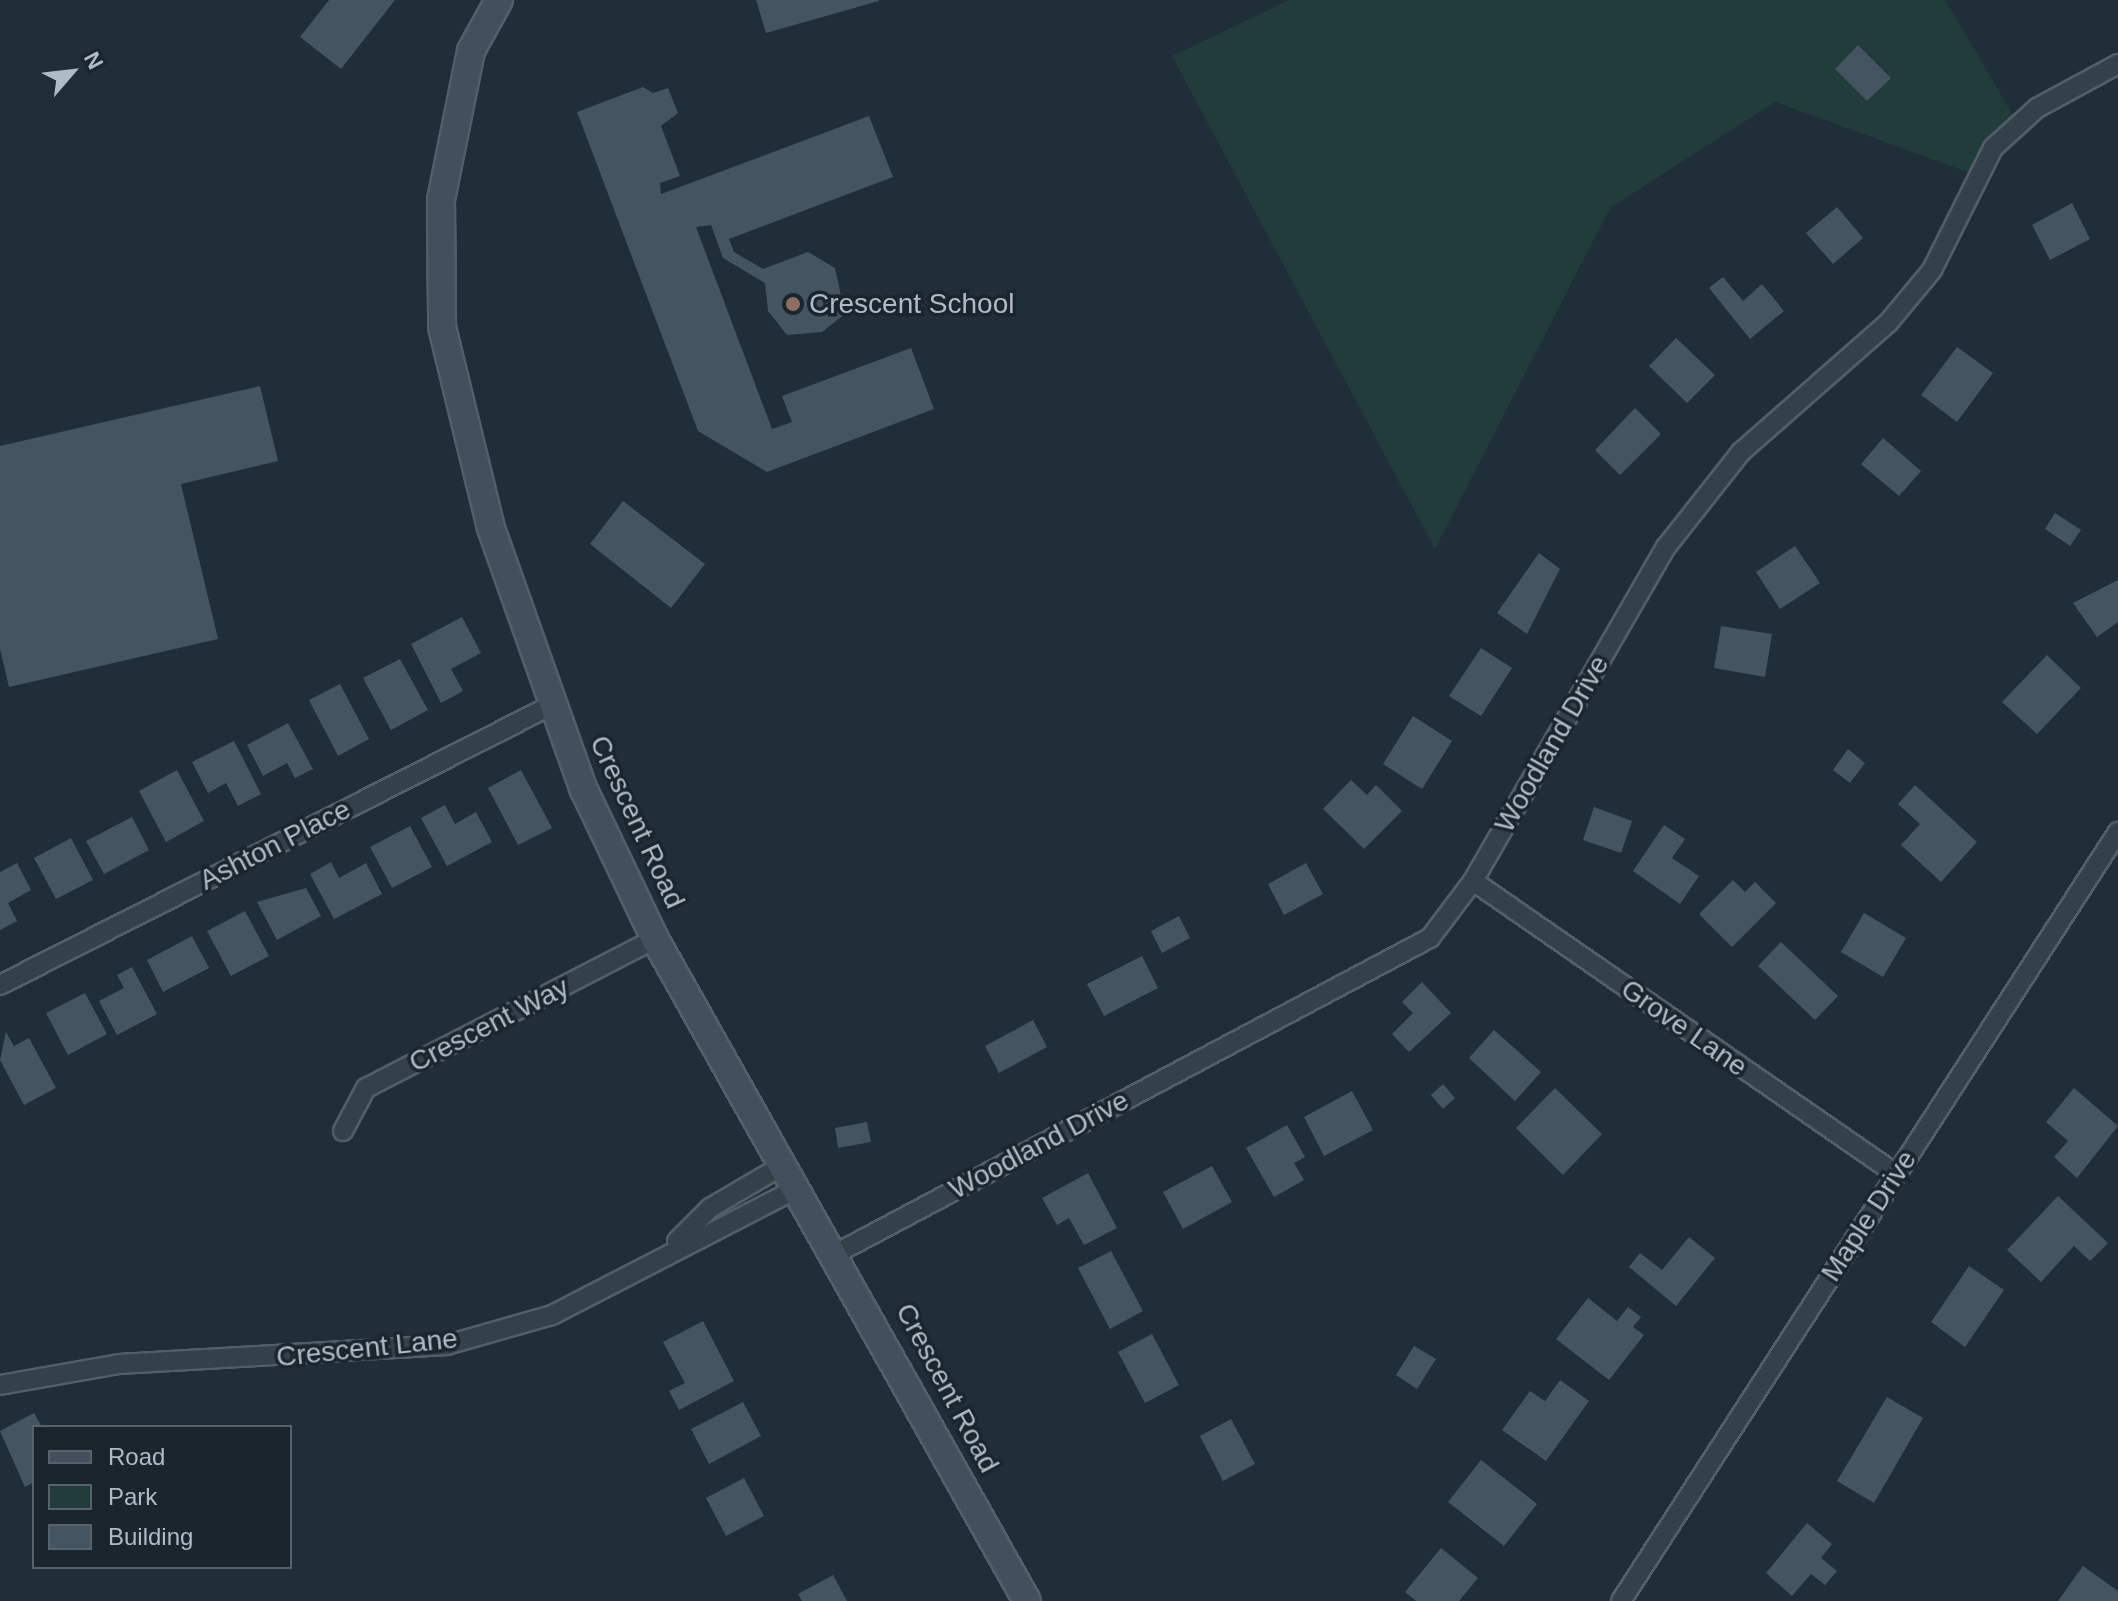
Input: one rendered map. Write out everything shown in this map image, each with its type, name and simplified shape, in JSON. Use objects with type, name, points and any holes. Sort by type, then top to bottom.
[{"type":"street","name":"Crescent Road","points":[[499,0],[471,51],[451,129],[441,200],[442,327],[491,528],[550,706],[655,939],[837,1253],[1027,1601]]},
{"type":"street","name":"Woodland Drive","points":[[837,1253],[1430,938],[1473,881],[1666,547],[1722,476],[1807,390],[1888,323],[1924,281],[1993,148],[2037,108],[2118,64]]},
{"type":"street","name":"Ashton Place","points":[[0,985],[550,706]]},
{"type":"street","name":"Maple Drive","points":[[1621,1601],[2118,832]]},
{"type":"street","name":"Grove Lane","points":[[1473,881],[1896,1174]]},
{"type":"street","name":"Crescent Way","points":[[343,1131],[366,1088],[655,939]]},
{"type":"street","points":[[664,1254],[710,1208],[785,1164]]},
{"type":"street","name":"Crescent Lane","points":[[0,1385],[119,1364],[447,1345],[552,1315],[664,1254],[798,1188]]},
{"type":"green space","points":[[1289,0],[1945,0],[2013,115],[1970,173],[1775,102],[1610,208],[1435,549],[1172,56]]},
{"type":"building","points":[[329,0],[395,0],[341,69],[300,37]]},
{"type":"building","points":[[756,0],[878,0],[879,1],[766,33]]},
{"type":"building","points":[[1858,45],[1891,78],[1867,101],[1835,69]]},
{"type":"building","points":[[643,87],[653,93],[668,88],[678,113],[661,126],[680,176],[660,183],[661,194],[869,116],[893,177],[729,239],[734,252],[763,269],[808,252],[835,268],[845,314],[822,332],[787,335],[768,311],[765,283],[723,258],[711,225],[696,227],[772,429],[792,422],[782,396],[911,348],[934,409],[767,472],[698,431],[577,112]]},
{"type":"building","points":[[2072,203],[2090,239],[2050,260],[2032,225]]},
{"type":"building","points":[[1837,207],[1863,238],[1833,264],[1806,233]]},
{"type":"building","points":[[1723,277],[1743,301],[1762,284],[1784,311],[1750,339],[1709,288]]},
{"type":"building","points":[[1676,338],[1715,375],[1687,403],[1649,366]]},
{"type":"building","points":[[1957,347],[1993,373],[1957,422],[1921,395]]},
{"type":"building","points":[[260,386],[278,461],[181,484],[218,639],[9,687],[0,649],[0,446]]},
{"type":"building","points":[[1635,408],[1661,434],[1620,475],[1595,450]]},
{"type":"building","points":[[1883,438],[1921,471],[1899,496],[1861,464]]},
{"type":"building","points":[[623,501],[705,564],[671,608],[590,544]]},
{"type":"building","points":[[2055,513],[2081,530],[2070,546],[2045,529]]},
{"type":"building","points":[[1795,546],[1820,583],[1780,609],[1756,572]]},
{"type":"building","points":[[1539,553],[1560,569],[1527,634],[1497,613]]},
{"type":"building","points":[[2118,580],[2118,622],[2097,637],[2073,603]]},
{"type":"building","points":[[462,617],[481,653],[451,669],[463,691],[441,703],[411,644]]},
{"type":"building","points":[[1721,626],[1772,634],[1765,677],[1714,668]]},
{"type":"building","points":[[1481,648],[1512,668],[1481,716],[1449,696]]},
{"type":"building","points":[[2047,655],[2081,688],[2037,734],[2002,702]]},
{"type":"building","points":[[400,659],[428,710],[391,730],[363,678]]},
{"type":"building","points":[[340,684],[369,739],[338,756],[309,700]]},
{"type":"building","points":[[1413,716],[1452,741],[1422,789],[1383,764]]},
{"type":"building","points":[[288,723],[313,769],[295,778],[287,763],[263,776],[247,745]]},
{"type":"building","points":[[234,741],[261,794],[238,806],[226,783],[208,793],[192,762]]},
{"type":"building","points":[[1848,749],[1865,763],[1850,783],[1833,770]]},
{"type":"building","points":[[177,770],[204,821],[166,842],[139,791]]},
{"type":"building","points":[[521,770],[552,828],[518,845],[488,788]]},
{"type":"building","points":[[1351,780],[1367,795],[1376,785],[1402,811],[1364,849],[1323,809]]},
{"type":"building","points":[[1915,785],[1977,842],[1941,882],[1901,845],[1920,824],[1898,804]]},
{"type":"building","points":[[445,805],[455,824],[476,812],[492,842],[447,866],[421,818]]},
{"type":"building","points":[[1594,807],[1632,821],[1621,853],[1583,840]]},
{"type":"building","points":[[132,817],[149,850],[104,874],[86,841]]},
{"type":"building","points":[[1664,825],[1685,839],[1672,858],[1699,876],[1680,904],[1633,871]]},
{"type":"building","points":[[410,826],[432,867],[392,888],[370,847]]},
{"type":"building","points":[[71,838],[93,880],[56,899],[34,858]]},
{"type":"building","points":[[331,862],[339,878],[366,863],[382,894],[334,919],[310,874]]},
{"type":"building","points":[[17,863],[31,890],[8,903],[17,921],[0,930],[0,872]]},
{"type":"building","points":[[1306,863],[1323,894],[1284,915],[1268,884]]},
{"type":"building","points":[[1733,880],[1745,892],[1755,882],[1776,903],[1732,947],[1699,914]]},
{"type":"building","points":[[306,888],[321,916],[277,940],[257,902]]},
{"type":"building","points":[[245,911],[269,956],[231,976],[207,931]]},
{"type":"building","points":[[1864,913],[1906,938],[1883,977],[1841,952]]},
{"type":"building","points":[[1179,916],[1190,938],[1162,953],[1151,931]]},
{"type":"building","points":[[192,936],[209,968],[163,992],[147,960]]},
{"type":"building","points":[[1781,942],[1838,996],[1815,1020],[1758,966]]},
{"type":"building","points":[[1142,956],[1158,988],[1104,1016],[1087,984]]},
{"type":"building","points":[[132,967],[157,1014],[117,1035],[99,1001],[124,988],[117,975]]},
{"type":"building","points":[[1422,982],[1451,1013],[1409,1052],[1392,1034],[1413,1013],[1402,1002]]},
{"type":"building","points":[[85,993],[107,1034],[68,1055],[46,1013]]},
{"type":"building","points":[[1033,1020],[1047,1047],[999,1073],[985,1046]]},
{"type":"building","points":[[1494,1030],[1541,1072],[1515,1101],[1469,1058]]},
{"type":"building","points":[[6,1032],[14,1046],[29,1038],[56,1088],[24,1105],[0,1060]]},
{"type":"building","points":[[1443,1084],[1455,1098],[1443,1109],[1431,1095]]},
{"type":"building","points":[[1555,1088],[1602,1134],[1563,1175],[1516,1128]]},
{"type":"building","points":[[2074,1088],[2118,1126],[2077,1178],[2054,1157],[2068,1141],[2046,1122]]},
{"type":"building","points":[[1352,1091],[1373,1130],[1324,1156],[1304,1117]]},
{"type":"building","points":[[867,1122],[871,1142],[838,1148],[835,1128]]},
{"type":"building","points":[[1287,1125],[1305,1157],[1294,1163],[1304,1180],[1274,1197],[1246,1148]]},
{"type":"building","points":[[1212,1166],[1232,1202],[1183,1229],[1163,1192]]},
{"type":"building","points":[[1088,1173],[1117,1228],[1084,1245],[1069,1218],[1057,1225],[1042,1198]]},
{"type":"building","points":[[2058,1196],[2108,1243],[2090,1261],[2074,1246],[2041,1282],[2007,1250]]},
{"type":"building","points":[[1689,1237],[1715,1258],[1676,1306],[1629,1267],[1640,1253],[1662,1270]]},
{"type":"building","points":[[1111,1251],[1143,1311],[1110,1329],[1078,1268]]},
{"type":"building","points":[[1969,1266],[2004,1290],[1965,1347],[1931,1322]]},
{"type":"building","points":[[1588,1298],[1617,1321],[1628,1307],[1641,1317],[1633,1327],[1644,1335],[1609,1380],[1556,1339]]},
{"type":"building","points":[[703,1321],[734,1381],[679,1410],[669,1391],[685,1383],[663,1342]]},
{"type":"building","points":[[1152,1334],[1179,1385],[1145,1403],[1118,1352]]},
{"type":"building","points":[[1414,1346],[1436,1359],[1417,1389],[1396,1375]]},
{"type":"building","points":[[1560,1380],[1589,1401],[1546,1461],[1502,1430],[1530,1391],[1545,1401]]},
{"type":"building","points":[[1887,1397],[1923,1418],[1874,1503],[1837,1481]]},
{"type":"building","points":[[743,1402],[761,1436],[709,1464],[691,1429]]},
{"type":"building","points":[[34,1413],[41,1425],[32,1425],[32,1483],[25,1487],[0,1431]]},
{"type":"building","points":[[1231,1419],[1255,1464],[1223,1481],[1200,1436]]},
{"type":"building","points":[[1481,1460],[1537,1504],[1504,1546],[1448,1502]]},
{"type":"building","points":[[744,1478],[764,1516],[726,1536],[706,1498]]},
{"type":"building","points":[[1807,1523],[1832,1544],[1821,1558],[1837,1571],[1825,1585],[1811,1574],[1792,1596],[1766,1573]]},
{"type":"building","points":[[1441,1548],[1478,1578],[1459,1601],[1416,1601],[1405,1592]]},
{"type":"building","points":[[2083,1566],[2118,1591],[2118,1601],[2058,1601]]},
{"type":"building","points":[[833,1575],[847,1601],[802,1601],[798,1594]]},
{"type":"place","name":"Crescent School","points":[[793,304]]}]
